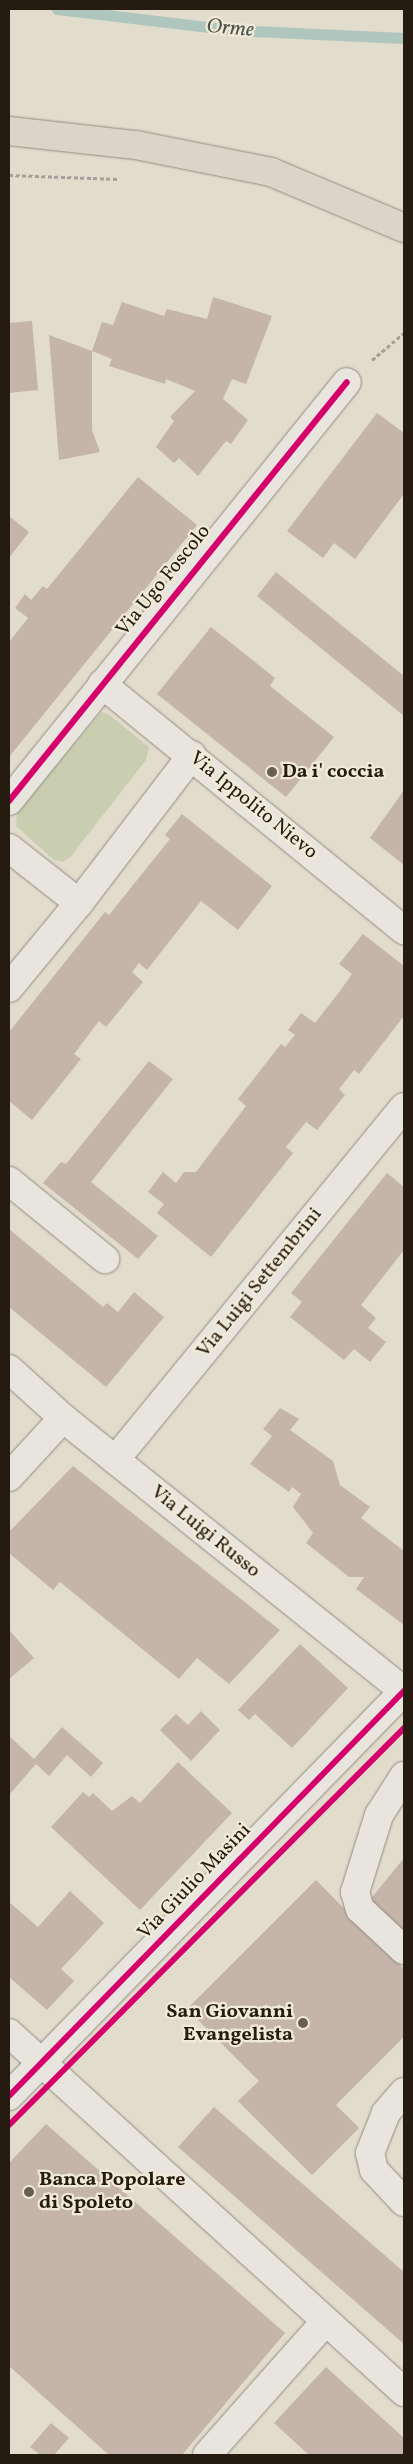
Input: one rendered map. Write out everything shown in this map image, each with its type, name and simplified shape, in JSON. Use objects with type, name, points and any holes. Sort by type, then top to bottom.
[{"type":"main road","points":[[9,131],[136,145],[271,172],[404,228]]},
{"type":"street","name":"Via Ugo Foscolo","points":[[9,801],[346,382]]},
{"type":"street","name":"Via Ippolito Nievo","points":[[102,684],[192,755],[404,930]]},
{"type":"street","points":[[9,988],[79,903],[192,755]]},
{"type":"street","points":[[9,848],[79,903]]},
{"type":"street","name":"Via Luigi Settembrini","points":[[115,1460],[404,1107]]},
{"type":"street","points":[[9,1181],[105,1259]]},
{"type":"street","name":"Via Luigi Russo","points":[[9,1369],[63,1418],[404,1691]]},
{"type":"street","points":[[9,1477],[63,1418]]},
{"type":"street","name":"Via Giulio Masini","points":[[9,2096],[404,1691]]},
{"type":"street","points":[[404,1776],[379,1815],[355,1892],[360,1909],[404,1950]]},
{"type":"street","points":[[9,2033],[404,2392]]},
{"type":"street","points":[[404,2092],[386,2113],[370,2153],[374,2170],[404,2202]]},
{"type":"street","points":[[207,2455],[326,2320]]},
{"type":"path","points":[[9,175],[120,180]]},
{"type":"path","points":[[346,382],[404,333]]},
{"type":"green space","points":[[101,712],[108,714],[149,747],[146,760],[71,856],[63,862],[54,860],[16,826],[17,813]]},
{"type":"building","points":[[213,297],[272,316],[246,384],[232,379],[223,399],[248,420],[231,444],[226,441],[198,476],[179,458],[174,463],[156,447],[174,421],[170,417],[195,391],[166,379],[165,384],[109,366],[112,359],[92,351],[102,322],[113,325],[122,302],[164,316],[167,309],[207,319]]},
{"type":"building","points":[[32,321],[38,390],[9,393],[9,323]]},
{"type":"building","points":[[49,335],[92,351],[92,430],[100,452],[59,460]]},
{"type":"building","points":[[377,413],[404,433],[404,494],[355,559],[334,543],[323,558],[287,531]]},
{"type":"building","points":[[138,477],[197,525],[9,757],[9,642],[28,618],[15,608],[25,594],[31,600],[43,586],[47,589]]},
{"type":"building","points":[[9,516],[29,532],[9,558]]},
{"type":"building","points":[[276,572],[404,676],[404,716],[257,596]]},
{"type":"building","points":[[211,627],[275,678],[270,686],[334,737],[286,797],[157,694]]},
{"type":"building","points":[[404,790],[404,865],[370,838]]},
{"type":"building","points":[[182,814],[272,886],[238,930],[201,901],[147,970],[139,963],[132,972],[143,982],[106,1027],[99,1021],[74,1054],[81,1059],[32,1120],[9,1101],[9,1032],[105,912],[109,915],[170,839],[165,835]]},
{"type":"building","points":[[363,934],[404,966],[404,1016],[359,1074],[354,1070],[339,1089],[345,1095],[317,1130],[306,1122],[286,1147],[293,1153],[211,1257],[157,1213],[164,1204],[148,1192],[163,1172],[176,1183],[184,1172],[196,1172],[246,1106],[238,1099],[281,1044],[285,1047],[295,1035],[288,1030],[301,1013],[315,1023],[352,974],[339,964]]},
{"type":"building","points":[[149,1061],[173,1079],[91,1182],[158,1236],[138,1259],[43,1183],[61,1162],[66,1164]]},
{"type":"building","points":[[387,1173],[404,1187],[404,1250],[361,1305],[376,1318],[368,1328],[386,1342],[370,1362],[354,1349],[344,1360],[290,1317],[302,1302],[291,1293]]},
{"type":"building","points":[[9,1229],[103,1307],[107,1303],[118,1312],[134,1292],[164,1317],[106,1387],[9,1307]]},
{"type":"building","points":[[280,1408],[299,1419],[290,1430],[333,1461],[340,1485],[370,1507],[361,1518],[404,1551],[404,1625],[356,1589],[364,1577],[349,1577],[306,1543],[313,1533],[293,1507],[301,1494],[292,1487],[289,1492],[250,1464],[272,1436],[263,1429]]},
{"type":"building","points":[[73,1466],[280,1630],[229,1684],[197,1658],[179,1679],[60,1582],[53,1590],[9,1553],[9,1532]]},
{"type":"building","points":[[9,1630],[34,1658],[9,1679]]},
{"type":"building","points":[[300,1644],[348,1688],[292,1748],[255,1714],[249,1720],[238,1710]]},
{"type":"building","points":[[201,1711],[220,1730],[191,1761],[160,1730],[176,1714],[188,1725]]},
{"type":"building","points":[[62,1727],[103,1763],[91,1777],[67,1755],[49,1776],[36,1764],[9,1795],[9,1736],[34,1759]]},
{"type":"building","points":[[178,1762],[232,1813],[140,1910],[51,1827],[83,1792],[89,1797],[93,1793],[112,1811],[132,1796],[140,1803]]},
{"type":"building","points":[[404,1858],[404,1932],[368,1902]]},
{"type":"building","name":"San Giovanni Evangelista","points":[[316,1880],[404,1969],[404,2037],[336,2105],[359,2128],[312,2175],[238,2101],[259,2081],[187,2009]]},
{"type":"building","points":[[70,1891],[104,1923],[61,1969],[74,1981],[47,2010],[9,1977],[9,1902],[38,1927]]},
{"type":"building","points":[[214,2107],[404,2272],[404,2344],[178,2147]]},
{"type":"building","points":[[46,2124],[285,2333],[182,2455],[109,2455],[9,2366],[9,2163]]},
{"type":"building","points":[[326,2367],[404,2438],[404,2455],[309,2455],[274,2423]]},
{"type":"building","points":[[51,2423],[69,2438],[54,2455],[40,2455],[30,2447]]},
{"type":"waterway","name":"Orme","points":[[57,9],[232,30],[404,38]]},
{"type":"cycle path","points":[[9,801],[347,382]]},
{"type":"cycle path","points":[[9,2096],[404,1691]]},
{"type":"cycle path","points":[[9,2125],[404,1728]]},
{"type":"place","name":"Da i' coccia","points":[[272,772]]},
{"type":"place","name":"San Giovanni Evangelista","points":[[303,2023]]},
{"type":"place","name":"Banca Popolare di Spoleto","points":[[29,2192]]}]
